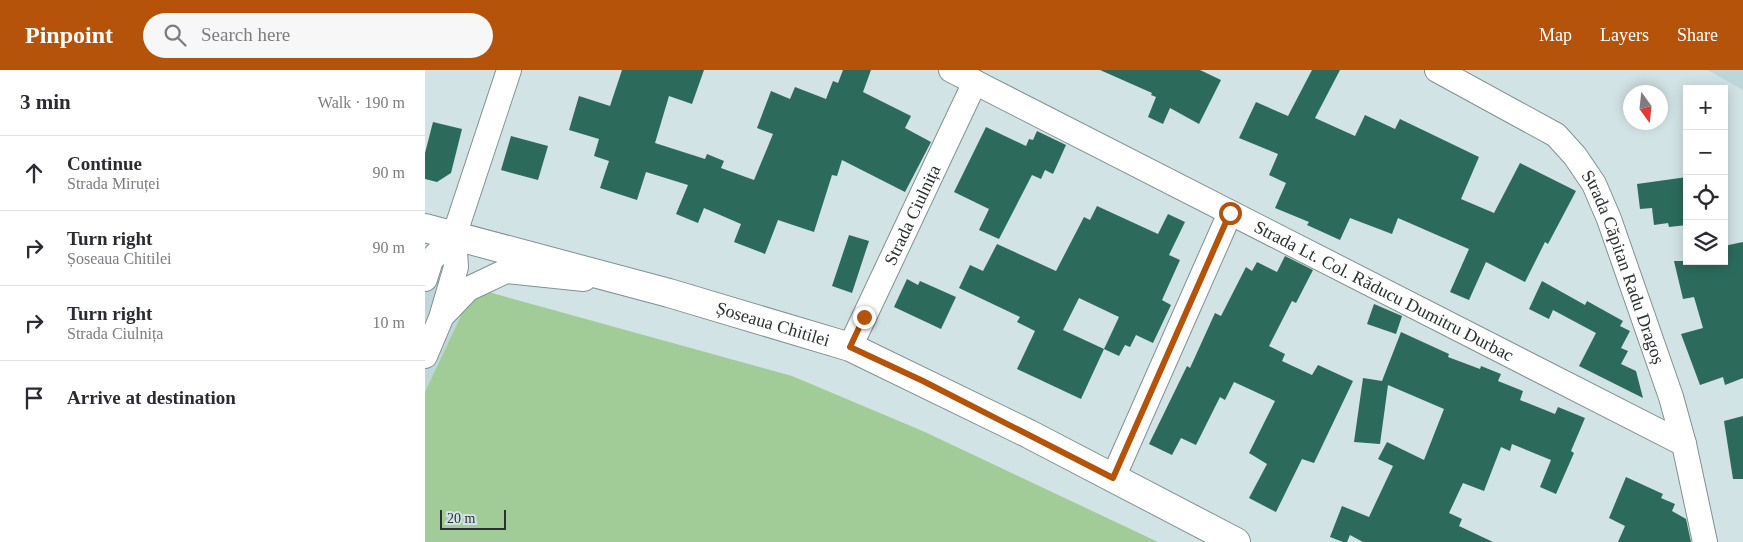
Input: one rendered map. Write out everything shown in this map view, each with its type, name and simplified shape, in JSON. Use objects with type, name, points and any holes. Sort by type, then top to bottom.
[{"type":"main road","name":"Șoseaua Chitilei","points":[[425,228],[637,285],[850,347],[923,381],[1236,542]]},
{"type":"street","points":[[425,356],[441,318],[456,266],[454,236],[509,70]]},
{"type":"street","name":"Strada Lt. Col. Răducu Dumitru Durbac","points":[[951,70],[1684,444]]},
{"type":"street","name":"Strada Căpitan Radu Dragoș","points":[[1437,70],[1556,135],[1575,156],[1594,184],[1609,219],[1646,320],[1684,444],[1705,542]]},
{"type":"street","name":"Strada Ciulnița","points":[[850,347],[975,82]]},
{"type":"street","points":[[1113,478],[1230,213]]},
{"type":"street","points":[[425,279],[431,260],[454,236]]},
{"type":"street","points":[[441,318],[468,289],[506,271],[637,285]]},
{"type":"shaded area","points":[[1708,70],[1743,70],[1743,90]]},
{"type":"shaded area","points":[[425,274],[474,288],[425,392]]},
{"type":"green space","points":[[474,288],[792,376],[925,432],[1158,542],[425,542],[425,392]]},
{"type":"building","points":[[622,70],[704,70],[692,104],[669,96],[655,143],[705,159],[707,154],[724,161],[721,168],[754,180],[773,134],[757,128],[771,91],[790,99],[795,87],[826,99],[833,81],[838,83],[843,70],[871,70],[863,92],[911,116],[905,128],[931,142],[905,192],[842,160],[837,176],[832,175],[814,232],[778,220],[765,254],[734,242],[741,224],[704,208],[698,223],[676,214],[688,185],[646,172],[637,200],[600,188],[609,161],[594,156],[599,139],[569,130],[579,96],[610,106]]},
{"type":"building","points":[[1100,70],[1200,70],[1221,80],[1199,124],[1170,108],[1163,124],[1148,117],[1156,97],[1151,95],[1152,93]]},
{"type":"building","points":[[1312,70],[1340,70],[1315,118],[1355,136],[1365,115],[1395,129],[1400,119],[1479,157],[1461,199],[1494,213],[1520,163],[1576,191],[1548,244],[1545,242],[1525,282],[1486,262],[1469,300],[1450,292],[1469,249],[1398,218],[1392,234],[1350,218],[1340,240],[1307,225],[1309,222],[1275,208],[1286,183],[1269,175],[1278,154],[1239,138],[1256,102],[1288,116]]},
{"type":"building","points":[[433,122],[462,129],[451,173],[437,182],[425,179],[425,153]]},
{"type":"building","points":[[986,127],[1026,146],[1029,139],[1033,140],[1037,131],[1066,145],[1053,174],[1045,170],[1041,179],[1032,175],[999,239],[979,230],[989,209],[954,192]]},
{"type":"building","points":[[511,136],[548,146],[538,180],[501,170]]},
{"type":"building","points":[[1683,178],[1683,225],[1669,227],[1668,223],[1654,225],[1652,208],[1640,209],[1637,184]]},
{"type":"building","points":[[1097,206],[1158,234],[1168,214],[1185,222],[1169,255],[1180,260],[1162,300],[1171,305],[1153,343],[1136,335],[1130,347],[1125,345],[1119,356],[1104,349],[1081,399],[1017,369],[1035,331],[1017,322],[1020,317],[959,288],[970,265],[983,271],[997,244],[1056,271],[1084,217],[1090,220]],"holes":[[[1079,298],[1119,317],[1104,349],[1063,330]]]},
{"type":"building","points":[[849,235],[869,241],[852,293],[832,286]]},
{"type":"building","points":[[1743,242],[1743,378],[1725,385],[1723,377],[1700,385],[1681,334],[1703,328],[1694,297],[1683,299],[1674,261],[1683,261],[1683,265],[1728,265],[1728,245]]},
{"type":"building","points":[[1285,256],[1313,270],[1296,303],[1292,301],[1269,346],[1285,354],[1282,361],[1312,375],[1318,365],[1353,381],[1314,463],[1302,459],[1276,512],[1249,498],[1267,464],[1249,453],[1275,401],[1234,382],[1225,400],[1220,397],[1196,445],[1181,438],[1172,455],[1149,444],[1187,366],[1190,368],[1215,313],[1221,316],[1246,267],[1252,271],[1257,262],[1277,272]]},
{"type":"building","points":[[907,279],[918,285],[920,281],[956,297],[941,329],[894,307]]},
{"type":"building","points":[[1542,281],[1585,305],[1587,301],[1623,321],[1620,326],[1630,331],[1621,348],[1628,351],[1621,364],[1636,371],[1643,398],[1579,366],[1596,333],[1553,310],[1549,319],[1529,309]]},
{"type":"building","points":[[1374,304],[1402,316],[1396,334],[1367,324]]},
{"type":"building","points":[[1401,332],[1449,354],[1448,357],[1480,369],[1481,366],[1501,374],[1498,381],[1523,391],[1520,400],[1555,414],[1558,407],[1585,418],[1571,451],[1574,453],[1556,494],[1540,487],[1551,460],[1512,444],[1510,451],[1501,447],[1484,491],[1463,483],[1449,513],[1462,519],[1459,526],[1493,542],[1363,542],[1350,535],[1347,542],[1343,542],[1330,537],[1342,506],[1369,517],[1393,466],[1378,459],[1387,442],[1424,460],[1444,409],[1388,385],[1380,444],[1354,442],[1363,378],[1382,381]]},
{"type":"building","points":[[1743,416],[1743,479],[1733,479],[1724,421]]},
{"type":"building","points":[[1626,477],[1663,494],[1661,498],[1675,504],[1672,511],[1686,519],[1691,542],[1618,542],[1625,526],[1609,518]]},
{"type":"route","points":[[864,317],[850,347],[923,381],[1113,478],[1230,213]]}]
